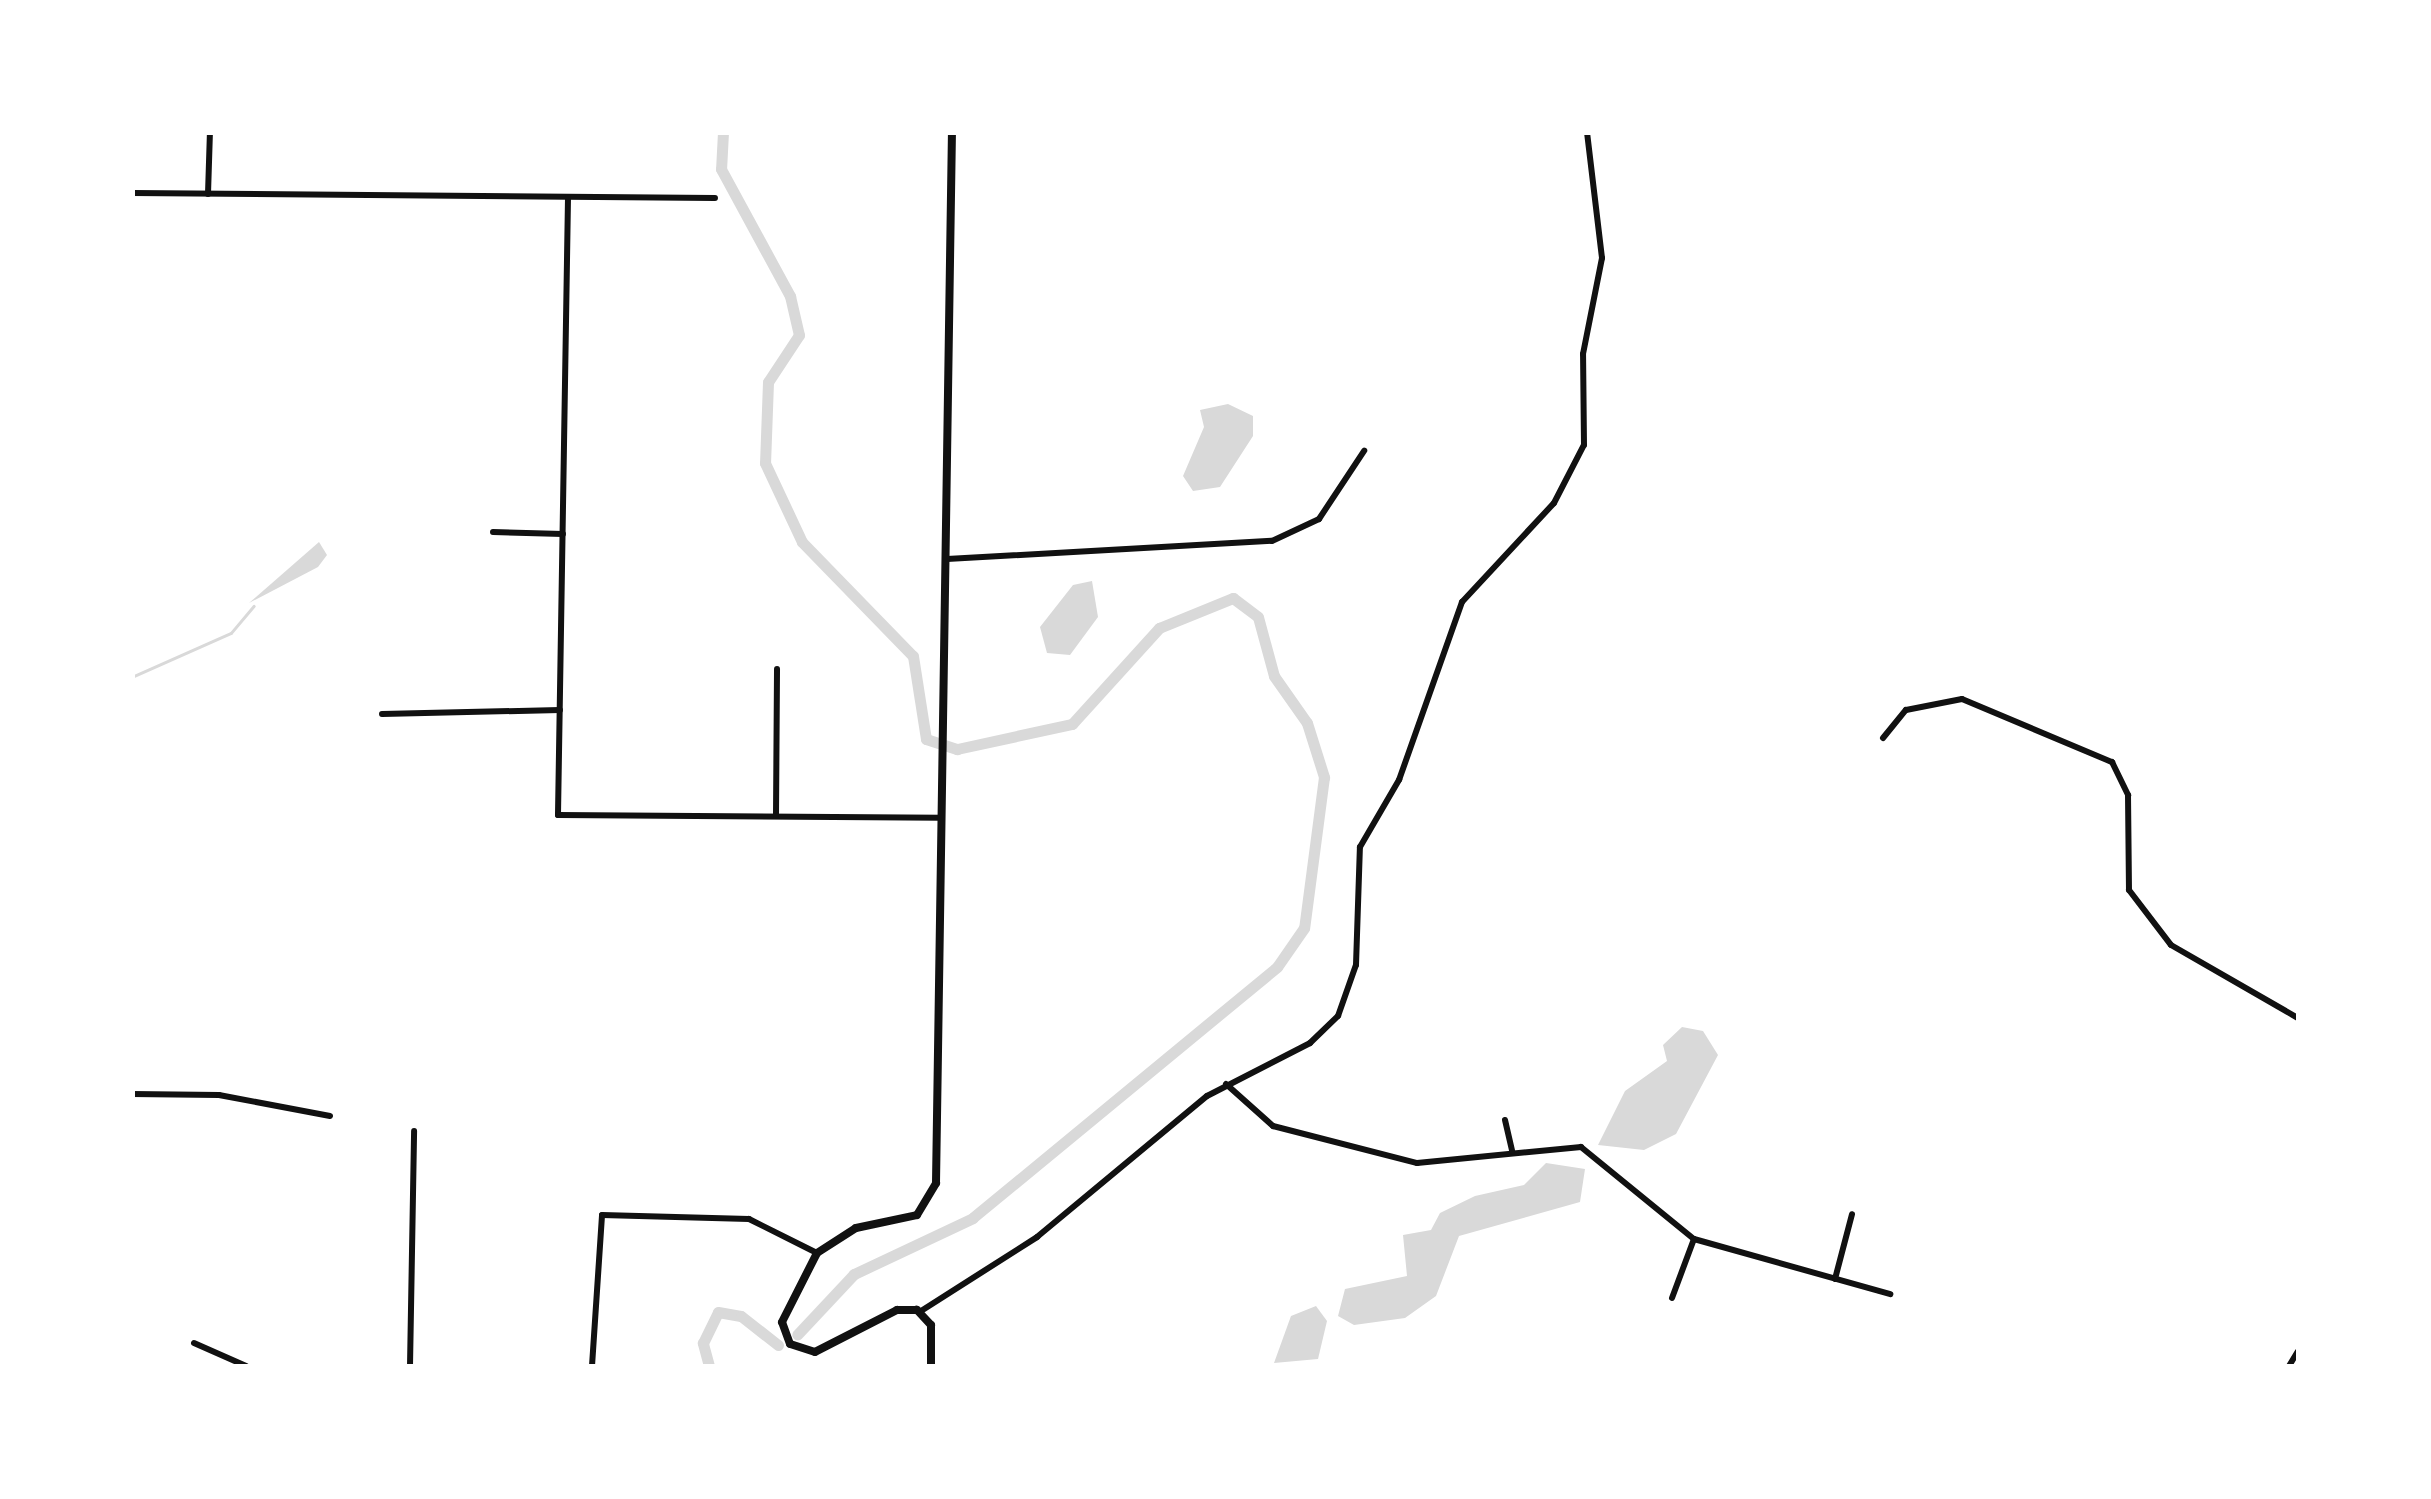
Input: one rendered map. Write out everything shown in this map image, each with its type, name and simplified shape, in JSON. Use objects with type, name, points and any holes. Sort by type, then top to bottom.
[{"type":"street","points":[[208,194],[210,132]]},
{"type":"street","points":[[952,132],[934,1192],[916,1215],[856,1228],[817,1253],[784,1307],[794,1347],[822,1351],[898,1310],[921,1311],[1038,1237],[1226,1084],[1310,1043],[1338,1016],[1356,966],[1360,846],[1399,780],[1462,602],[1544,515],[1581,452],[1582,354],[1602,258],[1587,132]]},
{"type":"street","points":[[132,193],[715,198]]},
{"type":"street","points":[[568,198],[558,815],[941,818]]},
{"type":"street","points":[[946,559],[1272,541],[1319,519],[1364,451]]},
{"type":"street","points":[[493,532],[562,534]]},
{"type":"street","points":[[776,815],[777,670]]},
{"type":"street","points":[[1883,738],[1906,710],[1962,698],[2112,762],[2128,795],[2129,890],[2171,945],[2298,1018]]},
{"type":"street","points":[[382,714],[560,710]]},
{"type":"street","points":[[1226,1084],[1273,1126],[1407,1161],[1560,1143],[1592,1152],[1694,1239],[1890,1294]]},
{"type":"street","points":[[132,1094],[219,1095],[330,1116]]},
{"type":"street","points":[[1505,1120],[1512,1151]]},
{"type":"street","points":[[410,1366],[414,1131]]},
{"type":"street","points":[[1835,1279],[1852,1214]]},
{"type":"street","points":[[592,1366],[598,1219],[748,1219],[817,1253]]},
{"type":"street","points":[[1672,1298],[1694,1239]]},
{"type":"street","points":[[921,1311],[931,1366]]},
{"type":"street","points":[[194,1343],[246,1366]]},
{"type":"street","points":[[2289,1366],[2298,1351]]},
{"type":"shaded area","points":[[1228,404],[1253,416],[1253,436],[1220,487],[1193,491],[1183,476],[1204,427],[1200,410]]},
{"type":"shaded area","points":[[319,542],[327,555],[318,567],[249,603]]},
{"type":"shaded area","points":[[1092,581],[1098,617],[1070,655],[1047,653],[1040,627],[1073,585]]},
{"type":"shaded area","points":[[1682,1027],[1703,1031],[1718,1055],[1676,1134],[1644,1150],[1598,1145],[1625,1091],[1667,1061],[1663,1045]]},
{"type":"shaded area","points":[[1546,1163],[1585,1169],[1580,1202],[1459,1236],[1436,1296],[1405,1318],[1354,1325],[1338,1316],[1345,1289],[1407,1276],[1403,1235],[1431,1230],[1440,1213],[1475,1196],[1524,1185]]},
{"type":"shaded area","points":[[1316,1306],[1327,1321],[1318,1359],[1274,1363],[1291,1316]]},
{"type":"waterway","points":[[723,132],[721,169],[790,296],[799,335],[768,382],[765,463],[802,542],[913,656],[926,739],[957,749],[1072,724],[1159,628],[1233,598],[1258,617],[1274,676],[1307,723],[1324,777],[1304,928],[1277,967],[973,1218],[854,1274],[797,1335]]},
{"type":"waterway","points":[[132,677],[231,633],[254,606]]},
{"type":"waterway","points":[[709,1366],[703,1343],[718,1312],[741,1316],[778,1345]]}]
